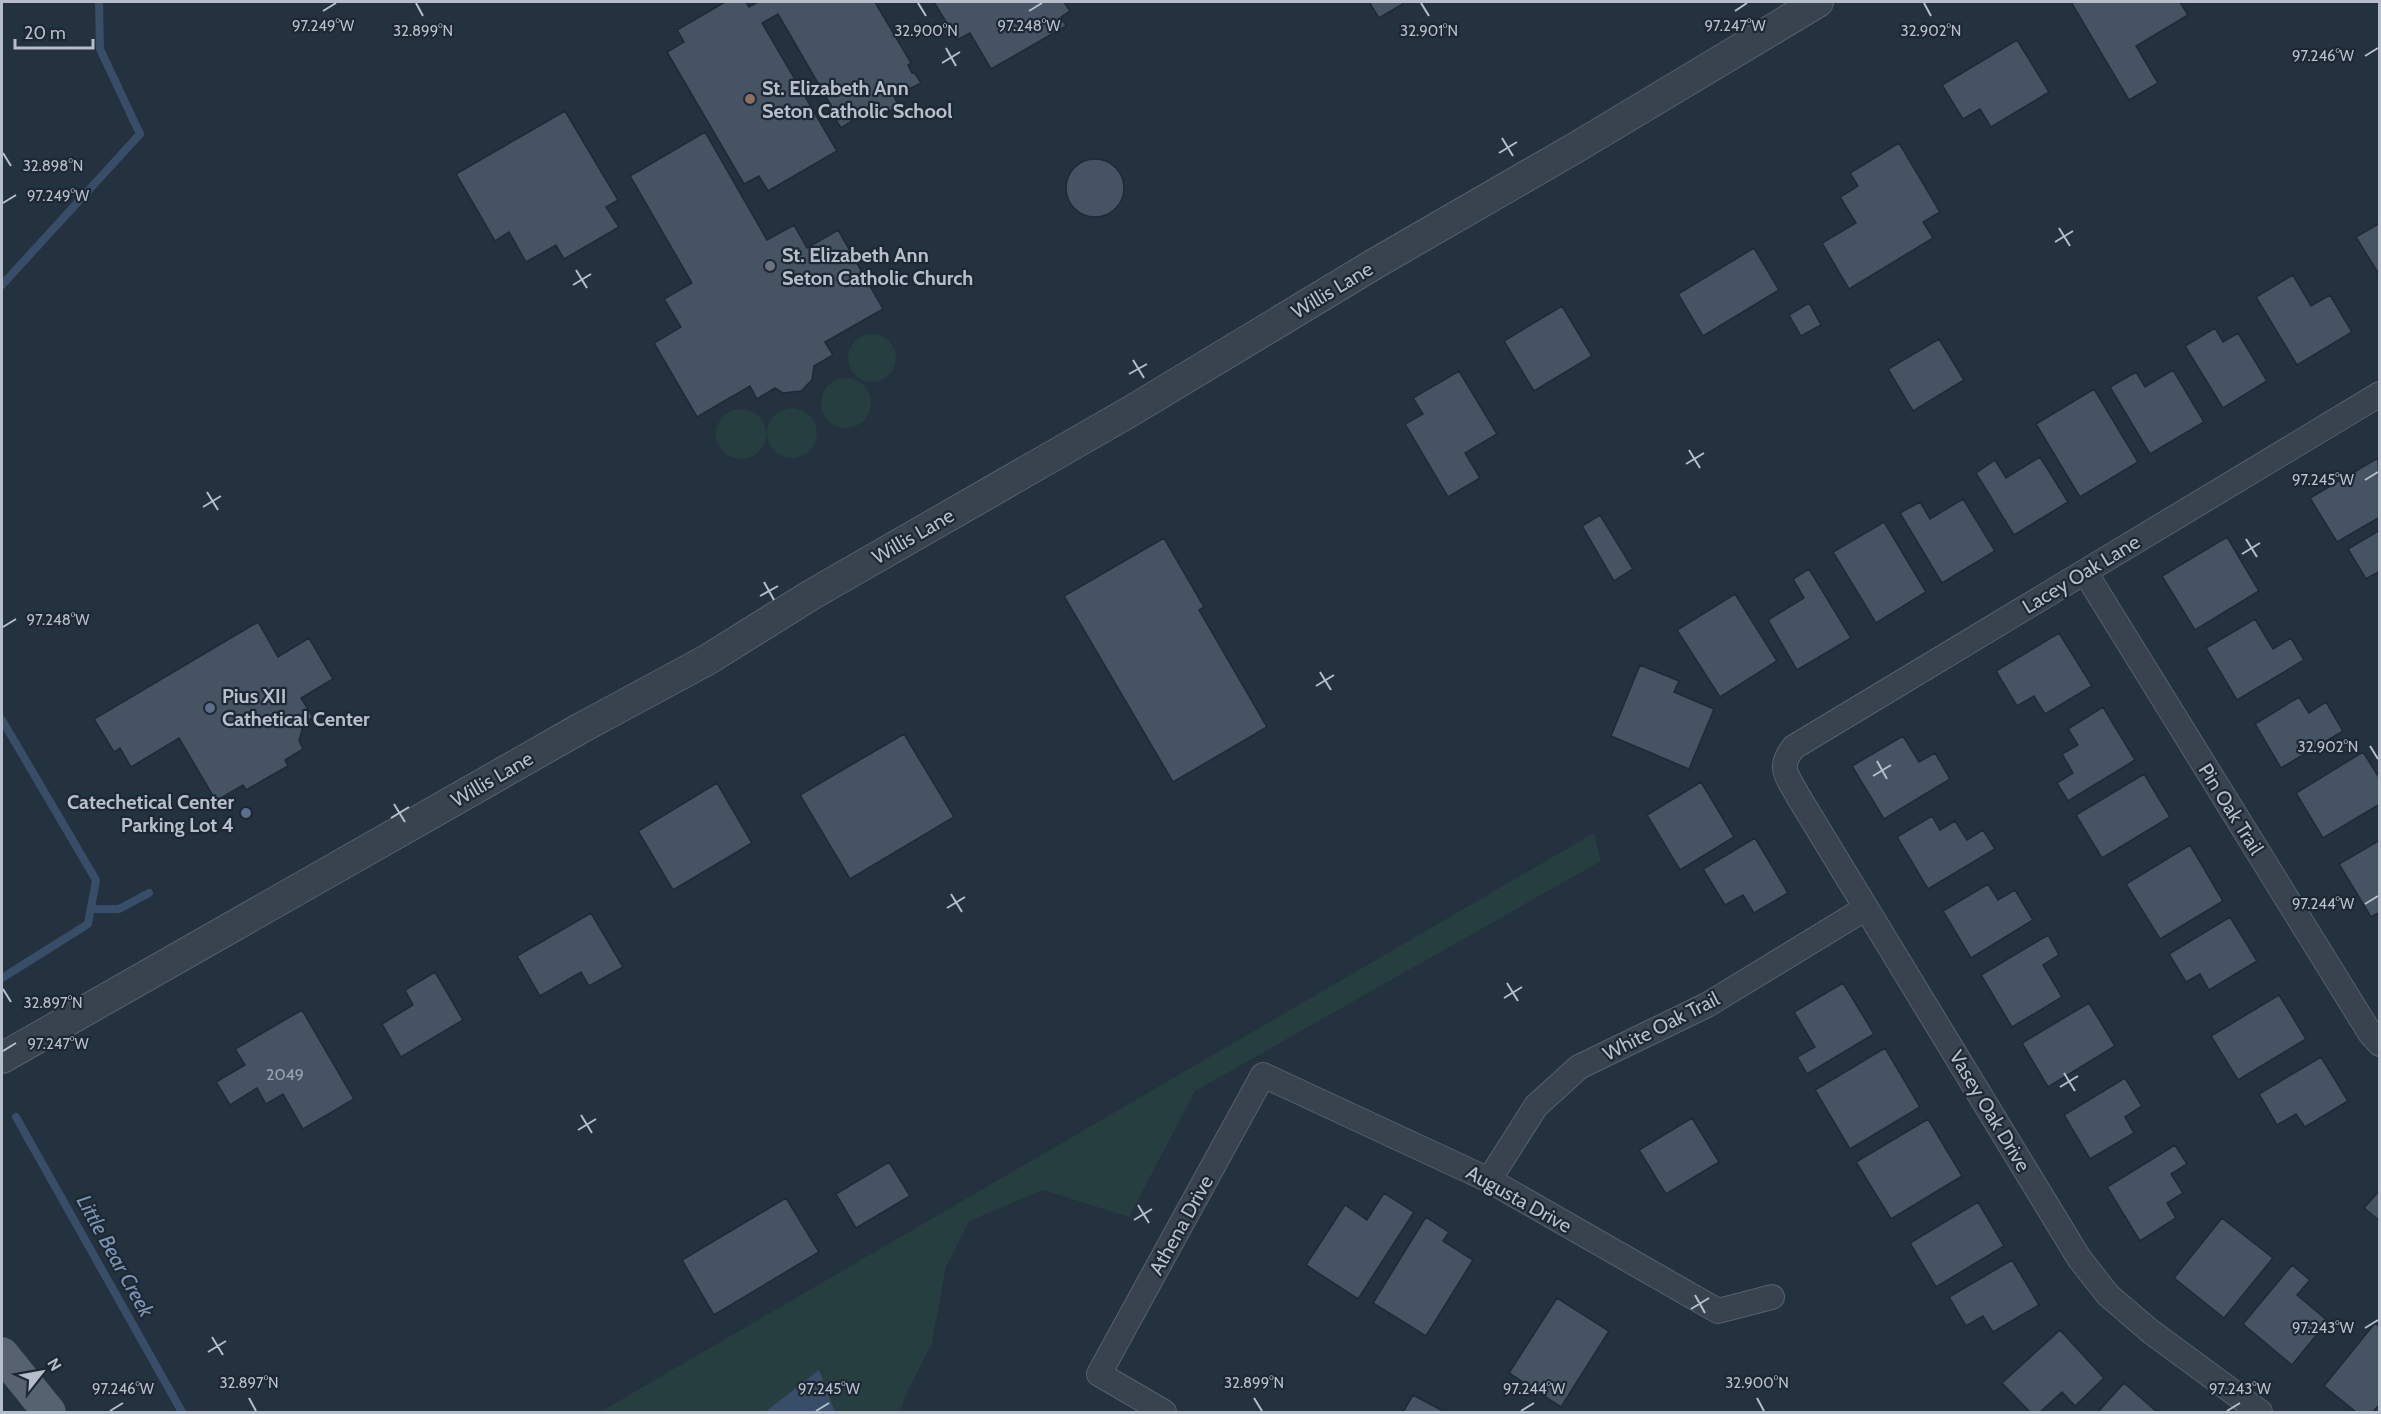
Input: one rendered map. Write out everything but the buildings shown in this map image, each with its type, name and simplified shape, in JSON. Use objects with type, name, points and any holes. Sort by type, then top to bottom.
[{"type":"main road","points":[[2,1354],[49,1413]]},
{"type":"street","name":"Willis Lane","points":[[2,1058],[580,728],[707,660],[811,595],[1131,411],[1376,263],[1575,148],[1818,2]]},
{"type":"street","name":"Lacey Oak Lane","points":[[1785,758],[1794,747],[2379,394]]},
{"type":"street","name":"Pin Oak Trail","points":[[2085,572],[2370,1033],[2379,1044]]},
{"type":"street","name":"Vasey Oak Drive","points":[[1785,758],[1783,767],[1798,796],[2079,1258],[2108,1295],[2150,1331],[2260,1413]]},
{"type":"street","name":"White Oak Trail","points":[[1489,1180],[1536,1107],[1580,1066],[1707,1005],[1866,908]]},
{"type":"street","name":"Augusta Drive","points":[[1263,1075],[1489,1180],[1718,1311],[1772,1297]]},
{"type":"street","name":"Athena Drive","points":[[1164,1413],[1100,1374],[1263,1075]]},
{"type":"green space","points":[[867,334],[877,334],[892,344],[896,358],[895,367],[886,378],[877,382],[867,382],[852,372],[848,363],[848,353],[858,338]]},
{"type":"green space","points":[[846,378],[855,380],[866,389],[871,403],[869,412],[860,423],[846,428],[837,426],[826,417],[821,403],[823,394],[832,383]]},
{"type":"green space","points":[[792,408],[801,410],[812,419],[817,433],[815,442],[806,453],[792,458],[783,456],[772,447],[767,433],[769,424],[778,413]]},
{"type":"green space","points":[[741,409],[750,411],[761,420],[766,434],[764,443],[755,454],[741,459],[732,457],[721,448],[716,434],[718,425],[727,414]]},
{"type":"green space","points":[[1594,833],[1601,861],[1195,1091],[1129,1217],[1043,1190],[969,1221],[946,1267],[932,1343],[906,1394],[900,1412],[600,1412]]},
{"type":"water","points":[[819,1370],[835,1412],[765,1412]]},
{"type":"waterway","name":"Little Bear Creek","points":[[2,285],[140,134],[100,49],[99,2]]},
{"type":"waterway","name":"Little Bear Creek","points":[[2,720],[96,880],[88,924],[2,978]]},
{"type":"waterway","points":[[91,909],[119,909],[149,893]]},
{"type":"waterway","name":"Little Bear Creek","points":[[16,1117],[182,1412]]},
{"type":"place","name":"St. Elizabeth Ann Seton Catholic School","points":[[750,99]]},
{"type":"place","name":"St. Elizabeth Ann Seton Catholic Church","points":[[770,266]]},
{"type":"place","name":"Pius XII Cathetical Center","points":[[210,708]]},
{"type":"place","name":"Catechetical Center Parking Lot 4","points":[[246,813]]}]
